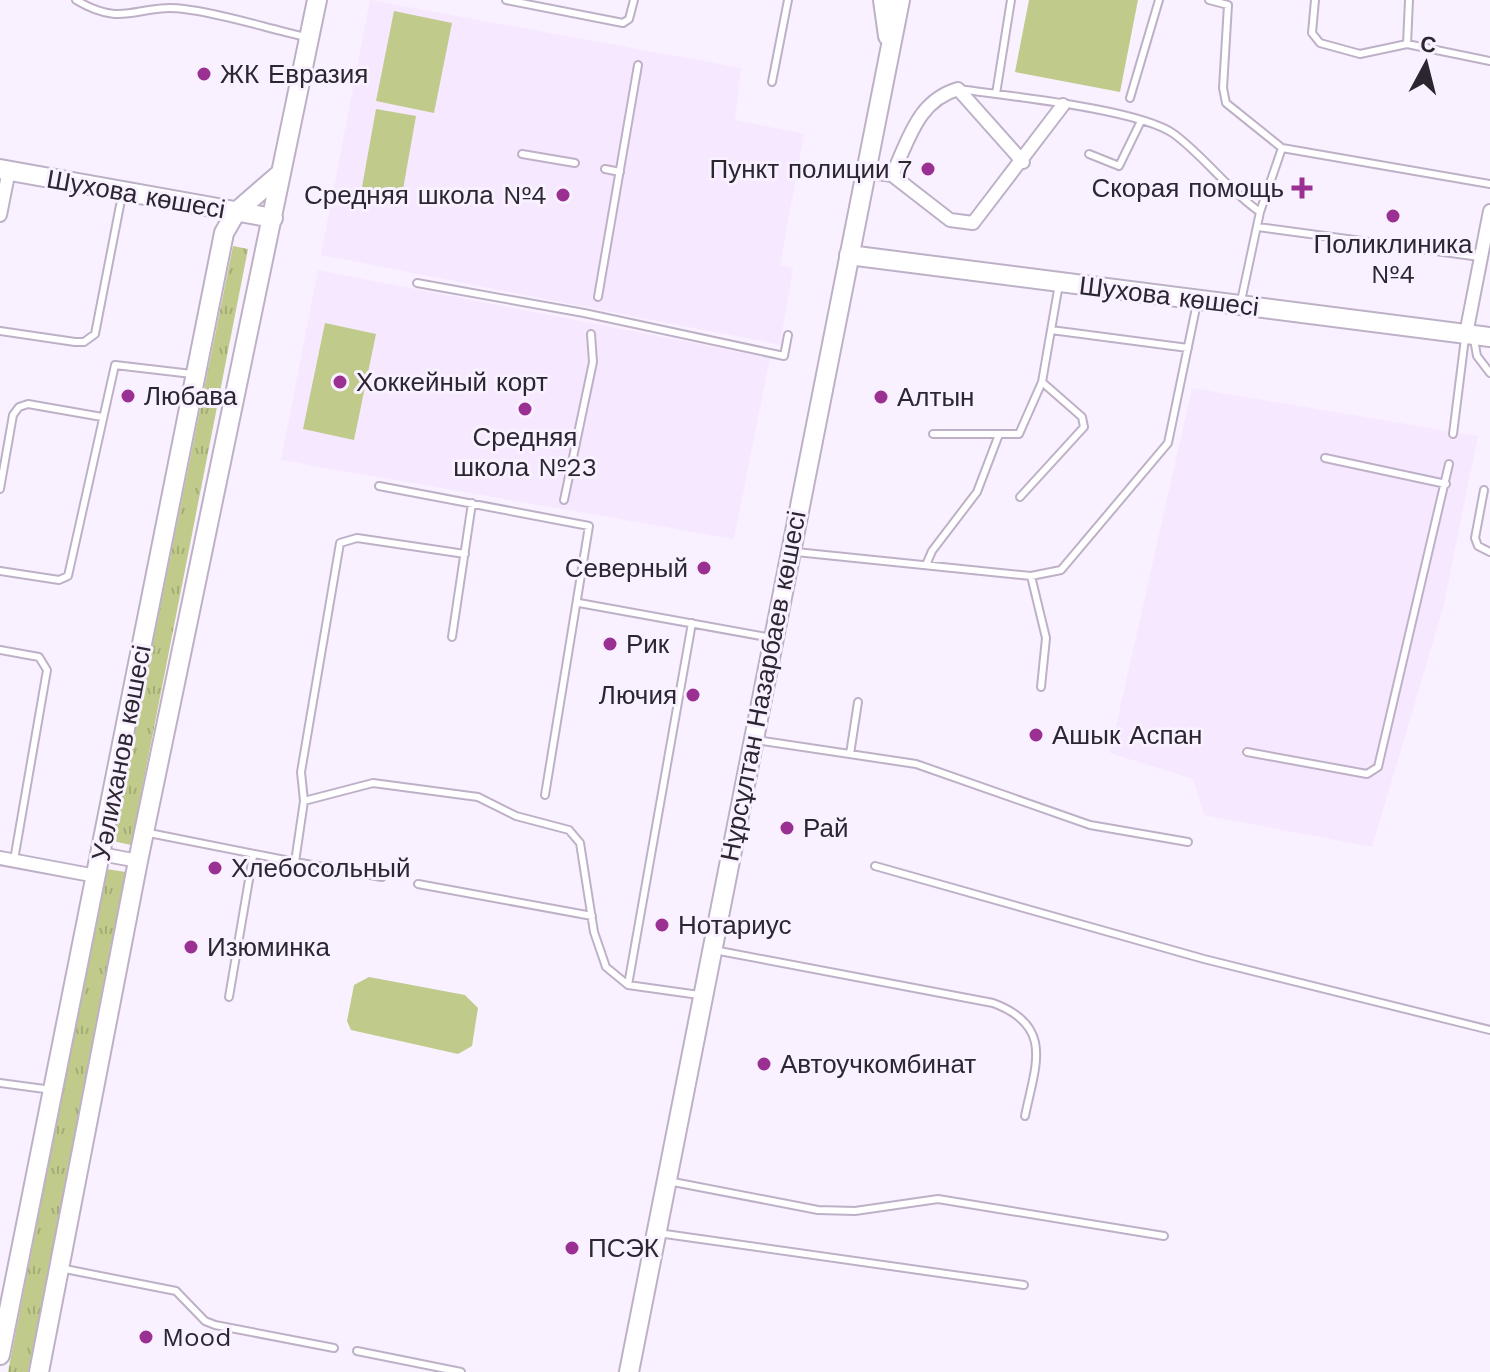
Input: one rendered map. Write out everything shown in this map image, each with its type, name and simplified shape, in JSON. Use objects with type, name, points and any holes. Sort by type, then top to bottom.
[{"type":"main road","name":"Уәлиханов көшесі","points":[[39,1372],[138,861],[317,0]]},
{"type":"main road","points":[[883,0],[890,51]]},
{"type":"main road","name":"Нұрсұлтан Назарбаев көшесі","points":[[629,1372],[664,1180],[900,0]]},
{"type":"main road","name":"Шухова көшесі","points":[[5,169],[273,218]]},
{"type":"main road","name":"Уәлиханов көшесі","points":[[0,1355],[224,233],[236,212],[281,173]]},
{"type":"main road","name":"Шухова көшесі","points":[[849,255],[1477,335]]},
{"type":"street","points":[[892,175],[925,106],[937,96],[958,89],[1023,162]]},
{"type":"street","points":[[864,171],[892,175],[950,220],[967,224],[982,215],[1063,105]]},
{"type":"street","points":[[0,215],[5,169]]},
{"type":"street","points":[[1477,335],[1480,257],[1490,211]]},
{"type":"street","points":[[101,854],[138,861]]},
{"type":"street","points":[[0,858],[96,876]]},
{"type":"lane","points":[[76,0],[104,14],[125,16],[182,9],[309,38]]},
{"type":"lane","points":[[506,0],[623,23],[629,19],[634,0]]},
{"type":"lane","points":[[772,82],[788,0]]},
{"type":"lane","points":[[996,94],[1011,0]]},
{"type":"lane","points":[[1130,98],[1159,0]]},
{"type":"lane","points":[[1209,0],[1228,3],[1223,88],[1226,103],[1282,148],[1490,184]]},
{"type":"lane","points":[[1315,0],[1312,33],[1320,43],[1360,54],[1407,44],[1490,61]]},
{"type":"lane","points":[[1407,44],[1409,0]]},
{"type":"lane","points":[[598,297],[638,65]]},
{"type":"lane","points":[[958,89],[1141,121],[1176,135],[1240,198],[1260,212]]},
{"type":"lane","points":[[1089,154],[1119,166],[1141,121]]},
{"type":"lane","points":[[1240,305],[1260,212],[1282,148]]},
{"type":"lane","points":[[522,154],[575,163]]},
{"type":"lane","points":[[605,169],[620,172]]},
{"type":"lane","points":[[0,331],[75,342],[84,342],[95,334],[123,191]]},
{"type":"lane","points":[[1258,227],[1480,257]]},
{"type":"lane","points":[[933,434],[998,437],[1016,436],[1022,432],[1042,382],[1059,282]]},
{"type":"lane","points":[[417,283],[584,313],[784,356],[788,335]]},
{"type":"lane","points":[[790,551],[1031,576],[1061,570],[1164,449],[1173,428],[1197,300]]},
{"type":"lane","points":[[1051,330],[1188,348]]},
{"type":"lane","points":[[564,500],[593,362],[591,334]]},
{"type":"lane","points":[[1477,335],[1477,356],[1490,373]]},
{"type":"lane","points":[[1453,434],[1477,335]]},
{"type":"lane","points":[[0,571],[59,580],[68,576],[115,365],[197,374]]},
{"type":"lane","points":[[1020,497],[1084,427],[1082,417],[1042,382]]},
{"type":"lane","points":[[0,489],[13,415],[19,407],[28,404],[102,417]]},
{"type":"lane","points":[[926,565],[932,551],[977,492],[998,437]]},
{"type":"lane","points":[[1325,458],[1446,484]]},
{"type":"lane","points":[[1247,752],[1367,774],[1378,767],[1449,464]]},
{"type":"lane","points":[[379,486],[589,526],[579,603],[545,795]]},
{"type":"lane","points":[[1484,490],[1475,538],[1478,546],[1490,552]]},
{"type":"lane","points":[[452,637],[472,503]]},
{"type":"lane","points":[[295,862],[304,801],[301,772],[340,543],[357,538],[465,554]]},
{"type":"lane","points":[[1031,576],[1046,638],[1041,687]]},
{"type":"lane","points":[[579,603],[773,638]]},
{"type":"lane","points":[[628,985],[692,623]]},
{"type":"lane","points":[[0,650],[39,657],[47,670],[14,861]]},
{"type":"lane","points":[[850,754],[858,702]]},
{"type":"lane","points":[[752,739],[916,764],[1090,825],[1188,842]]},
{"type":"lane","points":[[304,801],[373,783],[478,797],[516,816],[569,830],[580,843],[601,959],[614,977],[628,985],[702,996]]},
{"type":"lane","points":[[144,832],[253,856],[382,877]]},
{"type":"lane","points":[[229,997],[253,856]]},
{"type":"lane","points":[[875,866],[1204,959],[1490,1030]]},
{"type":"lane","points":[[418,884],[592,916]]},
{"type":"lane","points":[[711,949],[993,1003],[1013,1012],[1032,1028],[1037,1051],[1025,1116]]},
{"type":"lane","points":[[0,1083],[55,1091]]},
{"type":"lane","points":[[664,1180],[818,1210],[855,1211],[938,1199],[1164,1236]]},
{"type":"lane","points":[[654,1232],[1024,1285]]},
{"type":"lane","points":[[57,1268],[176,1291],[205,1321],[215,1325],[334,1348]]},
{"type":"lane","points":[[357,1351],[461,1372]]},
{"type":"shaded area","name":"Средняя школа №4","points":[[370,0],[741,68],[735,120],[804,134],[780,265],[793,268],[780,345],[321,255]]},
{"type":"shaded area","name":"Средняя школа №23","points":[[318,270],[770,358],[734,539],[281,460]]},
{"type":"shaded area","points":[[1192,388],[1478,436],[1443,608],[1372,847],[1204,815],[1193,779],[1110,753]]},
{"type":"green space","points":[[1029,0],[1138,0],[1120,92],[1015,72]]},
{"type":"green space","points":[[394,11],[452,23],[434,113],[376,101]]},
{"type":"green space","points":[[376,109],[416,116],[402,195],[362,187]]},
{"type":"green space","points":[[233,246],[248,249],[131,845],[113,841]]},
{"type":"green space","name":"Хоккейный корт","points":[[325,323],[376,334],[354,440],[303,429]]},
{"type":"green space","points":[[106,869],[126,872],[29,1372],[8,1372]]},
{"type":"green space","points":[[369,977],[465,995],[478,1008],[472,1046],[458,1054],[351,1030],[347,1021],[354,985]]},
{"type":"place","name":"ЖК Евразия","points":[[204,74]]},
{"type":"place","name":"Пункт полиции 7","points":[[928,169]]},
{"type":"place","name":"Скорая помощь","points":[[1302,188]]},
{"type":"place","name":"Средняя школа №4","points":[[563,195]]},
{"type":"place","name":"Поликлиника №4","points":[[1393,216]]},
{"type":"place","name":"Хоккейный корт","points":[[340,382]]},
{"type":"place","name":"Любава","points":[[128,396]]},
{"type":"place","name":"Алтын","points":[[881,397]]},
{"type":"place","name":"Средняя школа №23","points":[[525,409]]},
{"type":"place","name":"Северный","points":[[704,568]]},
{"type":"place","name":"Рик","points":[[610,644]]},
{"type":"place","name":"Лючия","points":[[693,695]]},
{"type":"place","name":"Ашык Аспан","points":[[1036,735]]},
{"type":"place","name":"Рай","points":[[787,828]]},
{"type":"place","name":"Хлебосольный","points":[[215,868]]},
{"type":"place","name":"Нотариус","points":[[662,925]]},
{"type":"place","name":"Изюминка","points":[[191,947]]},
{"type":"place","name":"Автоучкомбинат","points":[[764,1064]]},
{"type":"place","name":"ПСЭК","points":[[572,1248]]},
{"type":"place","name":"Mood","points":[[146,1337]]}]
